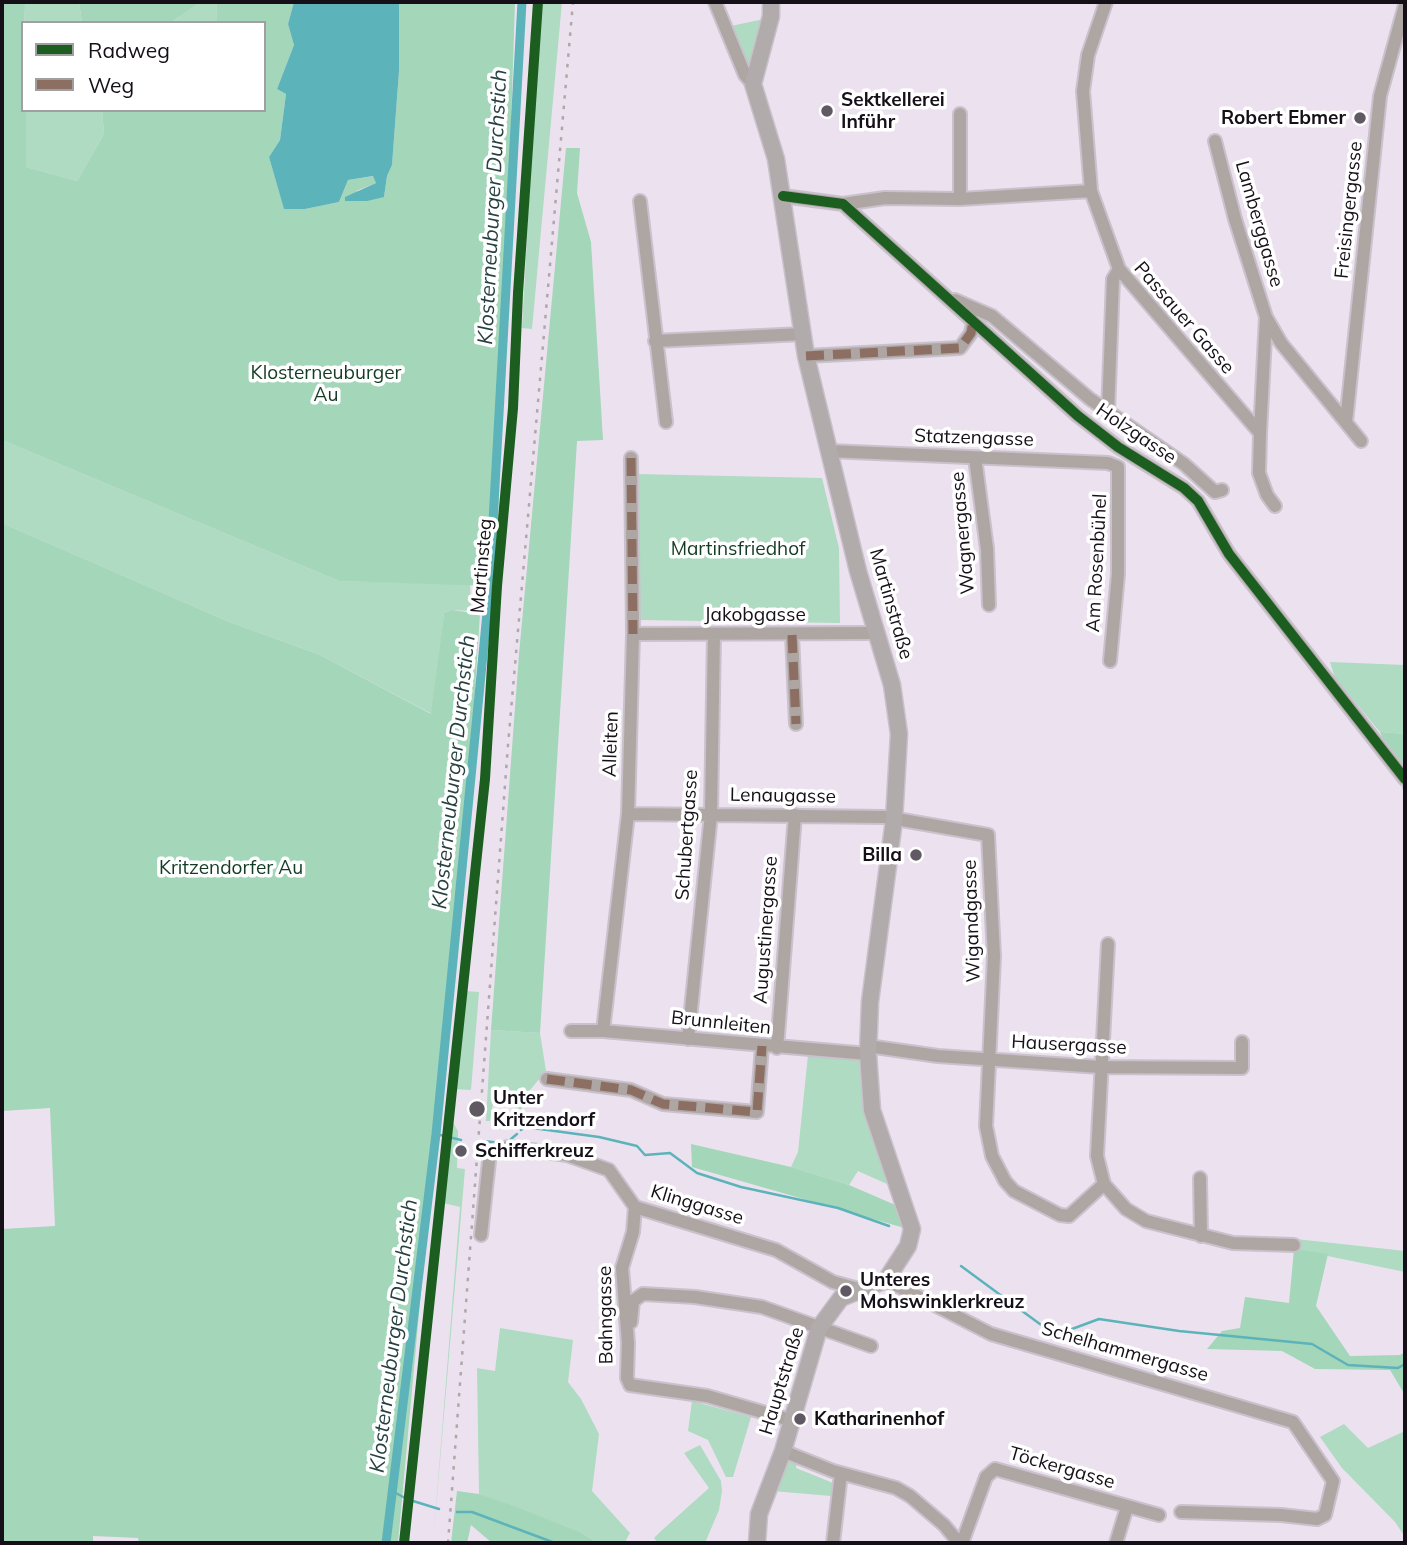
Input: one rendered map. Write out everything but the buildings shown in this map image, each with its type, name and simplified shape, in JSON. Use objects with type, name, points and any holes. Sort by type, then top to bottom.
[{"type":"main road","points":[[753,84],[771,16],[771,2]]},
{"type":"main road","name":"Martinstraße","points":[[753,84],[776,159],[806,356],[828,452],[892,685],[899,734],[894,820],[868,1050],[872,1110],[912,1229],[908,1246],[886,1280]]},
{"type":"main road","name":"Hauptstraße","points":[[757,1543],[759,1514],[783,1451],[819,1328],[842,1298],[886,1280]]},
{"type":"street","name":"Martinstraße","points":[[715,2],[745,75],[753,84]]},
{"type":"street","points":[[1106,2],[1088,55],[1083,90],[1091,191],[1119,270]]},
{"type":"street","name":"Freisingergasse","points":[[1346,422],[1380,96],[1405,5]]},
{"type":"street","points":[[960,114],[960,199]]},
{"type":"street","name":"Lamberggasse","points":[[1215,141],[1235,219],[1266,317]]},
{"type":"street","points":[[783,196],[844,204],[885,198],[960,199],[1091,191]]},
{"type":"street","points":[[640,201],[666,422]]},
{"type":"street","name":"Holzgasse","points":[[844,204],[1078,416],[1118,447],[1184,488],[1198,501],[1229,554],[1405,779]]},
{"type":"street","name":"Passauer Gasse","points":[[1108,412],[1113,279],[1119,270],[1260,433]]},
{"type":"street","name":"Holzgasse","points":[[945,296],[992,316],[1108,412],[1184,464],[1214,492],[1222,490]]},
{"type":"street","points":[[1266,317],[1281,342],[1361,441]]},
{"type":"street","name":"Passauer Gasse","points":[[1266,317],[1259,473],[1275,506]]},
{"type":"street","points":[[806,356],[960,348],[971,333],[974,322]]},
{"type":"street","points":[[656,341],[803,334]]},
{"type":"street","name":"Statzengasse","points":[[828,452],[1108,463],[1118,467]]},
{"type":"street","name":"Alleiten","points":[[603,1031],[628,814],[633,634],[631,457]]},
{"type":"street","name":"Wagnergasse","points":[[975,458],[987,549],[989,605]]},
{"type":"street","name":"Am Rosenbühel","points":[[1110,661],[1118,573],[1118,467]]},
{"type":"street","name":"Jakobgasse","points":[[633,634],[876,633]]},
{"type":"street","name":"Schubertgasse","points":[[688,1039],[711,814],[713,634]]},
{"type":"street","points":[[792,635],[796,724]]},
{"type":"street","name":"Lenaugasse","points":[[628,814],[794,815],[894,820]]},
{"type":"street","name":"Augustinergasse","points":[[776,1048],[794,815]]},
{"type":"street","name":"Wigandgasse","points":[[894,820],[988,835],[994,956],[989,1059]]},
{"type":"street","points":[[1108,944],[1097,1156],[1104,1184],[1126,1209],[1146,1221],[1233,1242],[1294,1245]]},
{"type":"street","name":"Brunnleiten","points":[[571,1031],[603,1031],[776,1048],[868,1050]]},
{"type":"street","name":"Hausergasse","points":[[868,1050],[1100,1067],[1242,1068],[1242,1042]]},
{"type":"street","points":[[547,1079],[631,1090],[663,1104],[757,1112],[762,1046]]},
{"type":"street","points":[[989,1059],[986,1126],[988,1143],[1009,1185],[1041,1206],[1069,1216],[1104,1184]]},
{"type":"street","name":"Klinggasse","points":[[481,1235],[490,1152],[508,1147],[567,1155],[610,1170],[635,1207],[718,1230],[776,1250],[833,1282],[862,1290]]},
{"type":"street","points":[[1200,1178],[1201,1236]]},
{"type":"street","name":"Bahngasse","points":[[635,1207],[633,1232],[622,1268],[628,1343],[626,1378],[630,1385],[707,1396],[790,1420]]},
{"type":"street","name":"Schelhammergasse","points":[[886,1280],[991,1334],[1293,1422],[1333,1481],[1325,1514],[1317,1519],[1181,1512]]},
{"type":"street","points":[[628,1343],[633,1301],[643,1294],[695,1297],[762,1307],[871,1346]]},
{"type":"street","points":[[783,1451],[842,1473],[896,1488],[910,1496],[944,1525],[960,1543]]},
{"type":"street","name":"Töckergasse","points":[[960,1543],[986,1477],[995,1469],[1159,1515]]},
{"type":"street","points":[[833,1543],[842,1473]]},
{"type":"street","points":[[1116,1543],[1127,1507]]},
{"type":"green space","name":"Klosterneuburger Au","points":[[2,2],[25,2],[25,21],[21,21],[21,112],[26,112],[26,167],[77,181],[104,134],[102,112],[266,112],[266,21],[216,21],[217,2],[294,2],[288,24],[294,45],[277,89],[286,94],[280,140],[269,157],[284,208],[305,209],[339,202],[348,180],[374,176],[376,183],[356,191],[384,197],[387,176],[392,165],[399,71],[399,2],[515,2],[496,586],[339,581],[2,440]]},
{"type":"green space","points":[[25,2],[79,2],[82,21],[25,21]]},
{"type":"green space","points":[[79,2],[201,2],[173,21],[82,21]]},
{"type":"green space","points":[[201,2],[217,2],[216,21],[173,21]]},
{"type":"green space","points":[[540,2],[562,2],[532,329],[522,328]]},
{"type":"green space","points":[[764,19],[752,77],[731,26]]},
{"type":"green space","points":[[26,112],[102,112],[104,134],[77,181],[26,167]]},
{"type":"green space","points":[[566,148],[580,148],[577,193],[591,242],[603,440],[577,441],[540,1033],[491,1030],[519,654]]},
{"type":"green space","points":[[2,440],[339,581],[470,584],[471,611],[452,610],[444,613],[432,714],[320,655],[227,621],[2,523]]},
{"type":"green space","name":"Martinsfriedhof","points":[[636,474],[822,478],[839,548],[840,623],[639,620]]},
{"type":"green space","name":"Kritzendorfer Au","points":[[2,523],[227,621],[320,655],[431,714],[444,613],[452,610],[480,614],[472,735],[398,1543],[139,1543],[138,1538],[93,1536],[93,1543],[2,1543],[2,1229],[55,1226],[50,1108],[2,1111]]},
{"type":"green space","points":[[1330,662],[1405,665],[1405,734],[1380,732],[1335,678]]},
{"type":"green space","points":[[1380,732],[1405,734],[1405,798],[1401,783]]},
{"type":"green space","points":[[465,991],[479,992],[471,1090],[454,1089]]},
{"type":"green space","points":[[491,1030],[540,1033],[546,1071],[525,1096],[519,1118],[514,1123],[515,1102],[499,1100],[495,1092],[490,1121],[486,1121]]},
{"type":"green space","points":[[808,1055],[859,1060],[863,1104],[887,1184],[858,1171],[849,1185],[791,1167],[798,1152]]},
{"type":"green space","points":[[452,1121],[458,1131],[457,1168],[465,1169],[433,1543],[460,1207],[443,1203]]},
{"type":"green space","points":[[691,1144],[791,1167],[849,1185],[900,1207],[908,1229],[692,1167]]},
{"type":"green space","points":[[1296,1239],[1405,1251],[1405,1272],[1294,1249]]},
{"type":"green space","points":[[1294,1249],[1328,1254],[1316,1306],[1350,1356],[1400,1355],[1405,1352],[1405,1395],[1390,1370],[1315,1369],[1282,1351],[1207,1349],[1222,1331],[1240,1328],[1245,1297],[1289,1303]]},
{"type":"green space","points":[[500,1328],[573,1340],[568,1382],[581,1399],[599,1434],[592,1491],[630,1533],[626,1540],[629,1543],[598,1543],[584,1534],[479,1494],[477,1368],[495,1371]]},
{"type":"green space","points":[[692,1401],[751,1417],[733,1477],[726,1477],[708,1440],[688,1431]]},
{"type":"green space","points":[[1344,1424],[1368,1448],[1405,1431],[1405,1537],[1395,1522],[1342,1468],[1320,1437]]},
{"type":"green space","points":[[700,1445],[721,1481],[722,1491],[719,1510],[705,1543],[658,1543],[654,1538],[709,1488],[684,1453]]},
{"type":"green space","points":[[792,1459],[797,1461],[796,1468],[833,1483],[831,1496],[773,1491],[783,1463]]},
{"type":"green space","points":[[457,1491],[479,1494],[511,1505],[582,1533],[598,1543],[492,1543],[471,1525],[467,1543],[451,1543]]},
{"type":"water","points":[[294,2],[399,2],[399,71],[392,165],[387,176],[384,197],[367,201],[345,201],[345,197],[376,183],[373,176],[348,180],[339,202],[305,209],[284,209],[269,157],[280,140],[286,94],[277,89],[294,45],[288,24]]},
{"type":"waterway","name":"Klosterneuburger Durchstich","points":[[386,1543],[436,1134],[489,593],[522,2]]},
{"type":"waterway","points":[[521,1130],[525,1127],[599,1137],[637,1146],[645,1155],[670,1153],[697,1173],[741,1187],[838,1208],[889,1226]]},
{"type":"waterway","points":[[436,1134],[461,1140]]},
{"type":"waterway","points":[[511,1139],[517,1134]]},
{"type":"waterway","points":[[483,1141],[501,1143]]},
{"type":"waterway","points":[[961,1266],[1048,1330],[1072,1329],[1099,1319],[1179,1331],[1312,1344],[1348,1365],[1398,1368],[1405,1364]]},
{"type":"waterway","points":[[392,1491],[407,1499]]},
{"type":"waterway","points":[[413,1501],[439,1509]]},
{"type":"waterway","points":[[457,1512],[472,1512],[555,1543]]},
{"type":"railway","points":[[448,1543],[508,745],[573,2]]},
{"type":"marked path","points":[[806,356],[960,348],[971,333],[973,322]]},
{"type":"marked path","points":[[631,458],[633,634]]},
{"type":"marked path","points":[[792,635],[796,724]]},
{"type":"marked path","points":[[547,1079],[631,1090],[663,1104],[757,1112],[762,1046]]},
{"type":"cycle path","name":"Martinsteg","points":[[404,1543],[485,779],[497,586],[513,408],[538,2]]},
{"type":"cycle path","points":[[783,196],[843,204],[1078,416],[1118,447],[1184,488],[1198,501],[1229,554],[1405,779]]},
{"type":"place","name":"Sektkellerei Inführ","points":[[827,111]]},
{"type":"place","name":"Robert Ebmer","points":[[1360,118]]},
{"type":"place","name":"Billa","points":[[916,855]]},
{"type":"place","name":"Unter Kritzendorf","points":[[477,1109]]},
{"type":"place","name":"Schifferkreuz","points":[[461,1151]]},
{"type":"place","name":"Unteres Mohswinklerkreuz","points":[[846,1291]]},
{"type":"place","name":"Katharinenhof","points":[[800,1419]]}]
